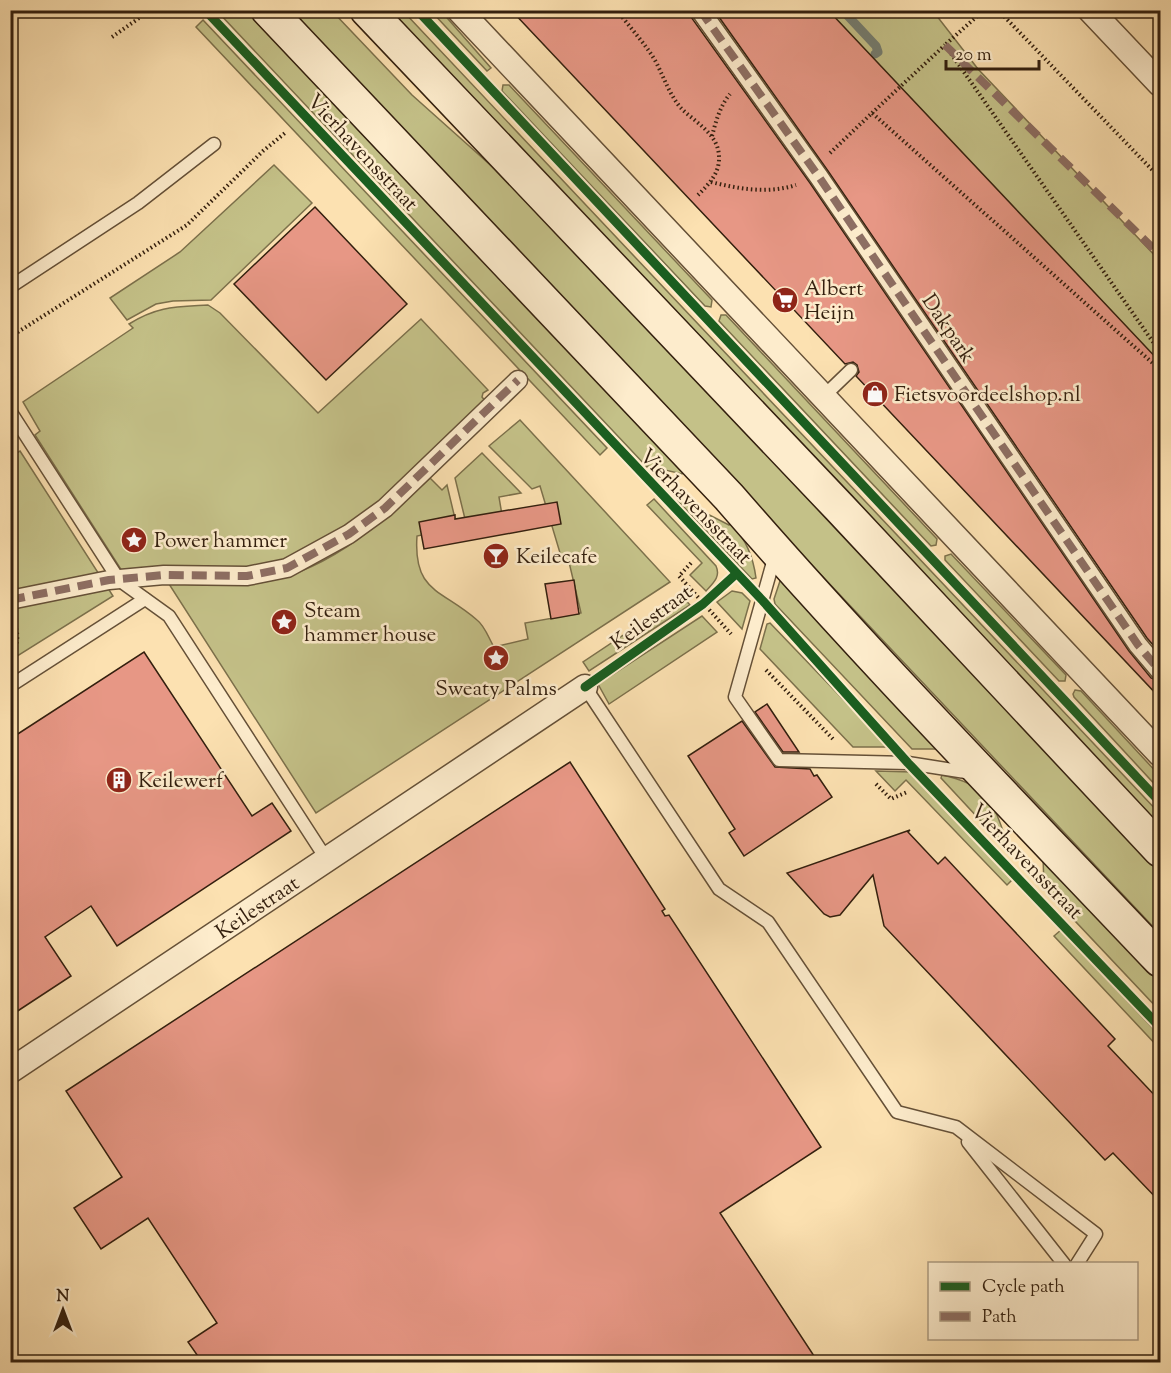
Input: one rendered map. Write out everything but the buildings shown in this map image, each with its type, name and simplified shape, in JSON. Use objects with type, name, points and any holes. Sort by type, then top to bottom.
[{"type":"main road","name":"Vierhavensstraat","points":[[268,10],[712,479],[984,775],[1161,960]]},
{"type":"main road","points":[[367,10],[1161,850]]},
{"type":"street","points":[[459,10],[1161,754]]},
{"type":"street","name":"Dakpark","points":[[700,10],[816,173],[1138,645],[1161,671]]},
{"type":"street","points":[[1090,10],[1161,84]]},
{"type":"street","points":[[10,600],[109,580],[164,575],[247,576],[287,568],[349,534],[385,508],[518,380]]},
{"type":"street","name":"Keilestraat","points":[[10,1071],[585,687]]},
{"type":"lane","points":[[10,287],[138,203],[214,144]]},
{"type":"lane","points":[[823,397],[851,370]]},
{"type":"lane","points":[[10,411],[119,580],[169,616],[327,860]]},
{"type":"lane","points":[[776,551],[735,697],[779,760],[908,763],[984,775]]},
{"type":"lane","points":[[10,686],[145,599]]},
{"type":"lane","points":[[585,687],[719,889],[768,922],[897,1112],[956,1127],[1096,1234],[1078,1262]]},
{"type":"lane","points":[[956,1127],[1063,1262]]},
{"type":"path","points":[[137,10],[142,16]]},
{"type":"path","points":[[112,37],[142,16],[160,10]]},
{"type":"path","points":[[617,10],[643,42],[656,63],[667,88],[681,107],[712,136],[719,156],[718,167],[711,182],[698,195]]},
{"type":"path","points":[[711,182],[770,190],[789,187],[816,173],[872,113],[984,10]]},
{"type":"path","points":[[998,10],[1161,178]]},
{"type":"path","points":[[945,45],[1161,352]]},
{"type":"path","points":[[712,136],[716,119],[725,101],[748,76]]},
{"type":"path","points":[[872,113],[1148,359],[1161,368]]},
{"type":"path","points":[[10,337],[187,225],[263,151],[285,133]]},
{"type":"path","points":[[692,563],[679,576],[700,605],[748,651],[891,799],[907,792]]},
{"type":"path","points":[[10,655],[15,649],[18,638],[12,621]]},
{"type":"shaded area","points":[[217,11],[248,11],[683,472],[682,474],[647,467]]},
{"type":"shaded area","points":[[289,11],[332,11],[412,95],[525,196],[1160,871],[1160,934]]},
{"type":"shaded area","points":[[391,11],[403,11],[1160,814],[1160,826]]},
{"type":"shaded area","points":[[431,11],[441,11],[491,68],[487,71]]},
{"type":"shaded area","points":[[710,11],[933,11],[978,69],[1160,261],[1160,643]]},
{"type":"shaded area","points":[[203,20],[607,448],[600,455],[196,27]]},
{"type":"shaded area","points":[[503,85],[509,85],[712,300],[711,307],[705,306],[502,91]]},
{"type":"shaded area","points":[[274,165],[312,203],[211,300],[156,304],[127,320],[110,298],[180,252]]},
{"type":"shaded area","points":[[208,305],[220,313],[318,413],[421,319],[488,390],[483,393],[482,397],[486,402],[361,517],[285,561],[247,568],[122,571],[35,435],[40,431],[23,402],[133,328],[129,324],[139,318],[167,308]]},
{"type":"shaded area","points":[[721,315],[726,315],[937,539],[936,545],[931,546],[719,321]]},
{"type":"shaded area","points":[[520,420],[670,582],[316,813],[169,584],[247,584],[273,580],[299,572],[347,547],[390,514],[430,478],[442,490],[447,485],[457,527],[417,536],[417,555],[425,579],[432,588],[480,623],[494,647],[528,639],[525,623],[581,613],[569,562],[563,563],[540,486],[532,489],[489,446]]},
{"type":"shaded area","points":[[20,451],[113,596],[11,660],[10,457]]},
{"type":"shaded area","points":[[482,453],[521,493],[499,497],[502,515],[466,523],[455,478]]},
{"type":"shaded area","points":[[654,499],[716,566],[717,577],[706,591],[690,575],[702,563],[647,505]]},
{"type":"shaded area","points":[[678,501],[729,525],[731,523],[748,549],[756,578],[752,579]]},
{"type":"shaded area","points":[[951,554],[1066,675],[1065,681],[1059,681],[945,560],[945,556]]},
{"type":"shaded area","points":[[781,578],[940,749],[912,749],[775,604],[774,599]]},
{"type":"shaded area","points":[[732,591],[742,593],[750,601],[742,629],[717,602]]},
{"type":"shaded area","points":[[682,596],[690,605],[589,671],[583,662]]},
{"type":"shaded area","points":[[702,616],[717,632],[609,704],[598,684]]},
{"type":"shaded area","points":[[770,623],[886,744],[886,747],[853,747],[760,649],[767,624]]},
{"type":"shaded area","points":[[1075,690],[1081,691],[1160,776],[1160,790],[1074,697]]},
{"type":"shaded area","points":[[876,771],[912,772],[1013,879],[1007,885],[906,780],[895,791]]},
{"type":"shaded area","points":[[942,775],[958,779],[981,791],[994,809],[1009,848],[1007,849],[941,778]]},
{"type":"shaded area","points":[[1044,855],[1160,978],[1160,1011],[1043,887]]},
{"type":"shaded area","points":[[1061,930],[1160,1036],[1160,1049],[1054,936]]},
{"type":"waterway","points":[[846,10],[847,15],[876,46],[878,52],[875,54]]},
{"type":"marked path","points":[[700,10],[819,177],[1138,645],[1160,671]]},
{"type":"marked path","points":[[945,45],[1160,255]]},
{"type":"marked path","points":[[10,600],[109,580],[164,575],[247,576],[287,568],[349,534],[385,508],[518,380]]},
{"type":"cycle path","points":[[205,10],[763,601],[908,763],[1160,1027]]},
{"type":"cycle path","points":[[417,10],[1160,802]]},
{"type":"cycle path","points":[[585,687],[703,604],[736,574]]},
{"type":"place","name":"Albert Heijn","points":[[785,300]]},
{"type":"place","name":"Fietsvoordeelshop.nl","points":[[875,394]]},
{"type":"place","name":"Power hammer","points":[[134,540]]},
{"type":"place","name":"Keilecafe","points":[[496,556]]},
{"type":"place","name":"Steam hammer house","points":[[284,622]]},
{"type":"place","name":"Sweaty Palms","points":[[496,658]]},
{"type":"place","name":"Keilewerf","points":[[119,780]]}]
